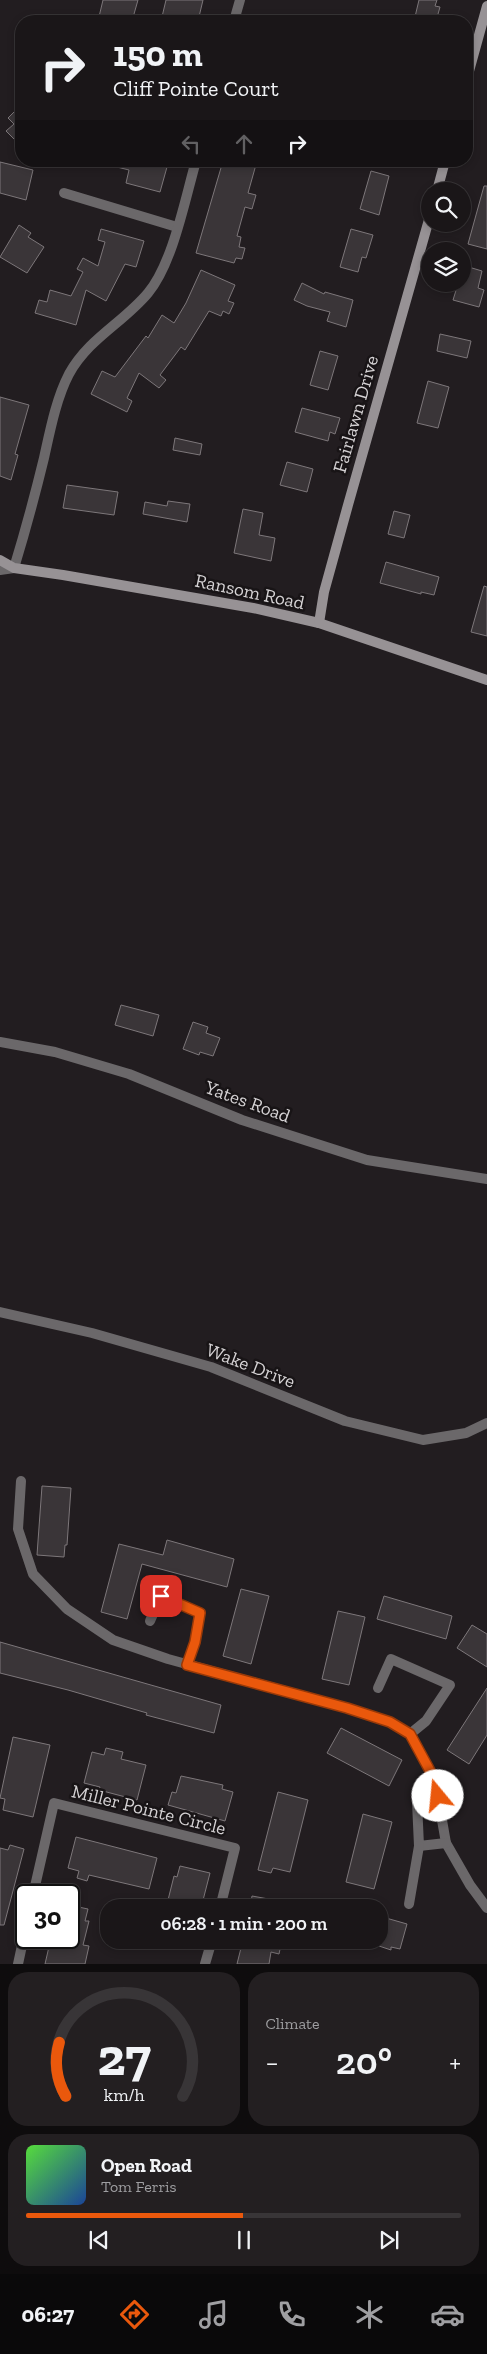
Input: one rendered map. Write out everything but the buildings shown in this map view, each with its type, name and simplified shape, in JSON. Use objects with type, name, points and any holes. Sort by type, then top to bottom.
[{"type":"street","points":[[236,15],[240,0]]},
{"type":"street","points":[[473,57],[487,6]]},
{"type":"street","points":[[0,570],[14,568],[53,422],[69,375],[90,345],[149,292],[164,264],[194,167]]},
{"type":"street","points":[[439,182],[443,167]]},
{"type":"street","points":[[64,193],[177,227]]},
{"type":"street","name":"Fairlawn Drive","points":[[318,623],[324,592],[348,504],[425,232]]},
{"type":"street","name":"Ransom Road","points":[[0,560],[14,568],[254,608],[318,623],[487,680]]},
{"type":"street","name":"Yates Road","points":[[0,1042],[55,1052],[129,1074],[242,1120],[367,1160],[487,1179]]},
{"type":"street","name":"Wake Drive","points":[[0,1312],[92,1333],[212,1367],[346,1421],[423,1440],[466,1433],[487,1423]]},
{"type":"street","points":[[21,1481],[18,1529],[34,1574],[67,1609],[112,1640],[187,1665],[347,1708],[390,1722],[410,1734],[435,1780],[446,1843],[470,1885],[487,1908]]},
{"type":"street","points":[[150,1621],[161,1596],[200,1613],[195,1642],[187,1665]]},
{"type":"street","points":[[378,1688],[391,1659],[450,1685],[426,1720],[410,1734]]},
{"type":"street","points":[[409,1904],[419,1846],[417,1802]]},
{"type":"street","name":"Miller Pointe Circle","points":[[36,1884],[54,1803],[235,1848],[222,1899]]},
{"type":"street","points":[[419,1846],[446,1843]]},
{"type":"street","points":[[18,1964],[21,1949]]},
{"type":"street","points":[[205,1964],[209,1949]]},
{"type":"route","points":[[161,1596],[200,1613],[195,1642],[187,1665],[347,1708],[390,1722],[410,1734],[435,1780],[438,1796]]}]
